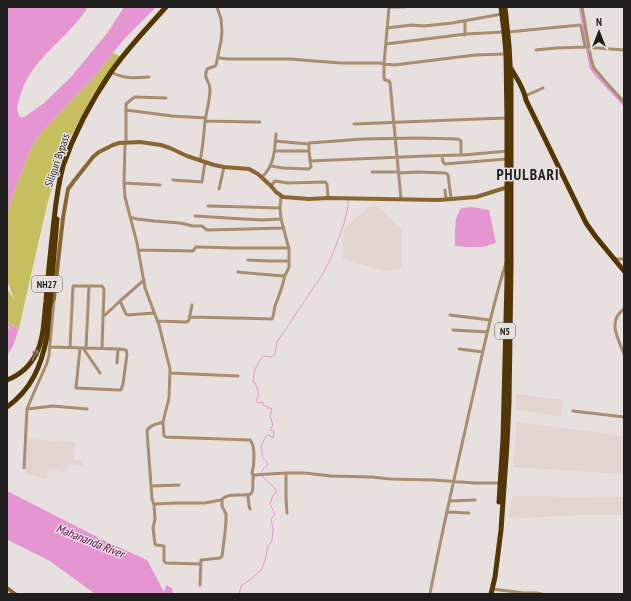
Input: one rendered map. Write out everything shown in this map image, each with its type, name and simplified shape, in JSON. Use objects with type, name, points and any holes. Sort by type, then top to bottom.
[{"type":"highway","name":"Siliguri Bypass","points":[[7,380],[24,371],[38,351],[45,314],[57,191],[67,157],[86,114],[112,72],[137,40],[166,7]]},
{"type":"highway","points":[[501,7],[506,32],[506,62],[510,73],[525,97]]},
{"type":"highway","points":[[505,7],[508,67],[525,97],[582,216],[596,237],[624,271]]},
{"type":"highway","name":"N5","points":[[492,592],[501,530],[508,438],[511,274],[507,159],[508,67]]},
{"type":"highway","name":"N5","points":[[488,594],[496,545],[505,395],[510,73]]},
{"type":"highway","points":[[510,90],[519,89]]},
{"type":"highway","name":"NH27","points":[[7,407],[17,399],[28,386],[44,354],[47,337],[61,174]]},
{"type":"main road","points":[[50,305],[52,304],[54,298],[63,218],[68,189],[99,152],[119,143],[140,142],[166,146],[202,162],[224,167],[249,169],[262,177],[281,197],[296,199],[446,199],[476,197],[497,191],[509,190]]},
{"type":"main road","points":[[7,588],[14,594]]},
{"type":"street","points":[[173,180],[201,183],[203,181],[203,142],[210,89],[206,80],[206,71],[207,69],[216,66],[222,32],[221,19],[217,7]]},
{"type":"street","points":[[401,199],[390,83],[384,79],[384,64],[389,7],[404,7]]},
{"type":"street","points":[[582,7],[587,47]]},
{"type":"street","points":[[387,28],[412,25],[424,26],[465,21],[502,14]]},
{"type":"street","points":[[465,21],[465,35]]},
{"type":"street","points":[[386,44],[465,35],[580,25],[594,68],[624,102]]},
{"type":"street","points":[[536,50],[587,47],[624,50]]},
{"type":"street","points":[[218,57],[222,59],[290,59],[394,65],[476,55],[506,54]]},
{"type":"street","points":[[112,72],[127,78],[149,77]]},
{"type":"street","points":[[525,97],[543,88]]},
{"type":"street","points":[[154,504],[207,502],[221,500],[227,496],[248,495],[252,493],[254,456],[253,445],[250,440],[166,437],[164,435],[163,422],[169,398],[170,366],[157,320],[145,288],[139,250],[125,197],[124,183],[126,104],[133,98],[166,98]]},
{"type":"street","points":[[126,110],[206,120],[260,122]]},
{"type":"street","points":[[354,124],[507,118]]},
{"type":"street","points":[[262,177],[270,166],[275,150],[276,134]]},
{"type":"street","points":[[276,141],[308,144],[309,142],[363,139],[458,138],[461,141],[461,155]]},
{"type":"street","points":[[270,166],[309,169],[311,167],[308,144]]},
{"type":"street","points":[[275,150],[308,151]]},
{"type":"street","points":[[310,161],[507,152]]},
{"type":"street","points":[[442,156],[444,164],[507,159]]},
{"type":"street","points":[[219,190],[224,167]]},
{"type":"street","points":[[372,172],[446,173],[448,175],[452,198]]},
{"type":"street","points":[[271,186],[275,181],[293,183],[325,182],[327,184],[328,198]]},
{"type":"street","points":[[124,183],[160,185]]},
{"type":"street","points":[[445,190],[446,199]]},
{"type":"street","points":[[189,318],[272,319],[274,317],[274,308],[289,267],[289,248],[281,219],[281,197]]},
{"type":"street","points":[[208,206],[280,208]]},
{"type":"street","points":[[195,216],[264,220],[281,219]]},
{"type":"street","points":[[130,217],[154,222],[202,226],[207,230],[284,228]]},
{"type":"street","points":[[139,250],[193,251],[196,247],[289,248]]},
{"type":"street","points":[[614,259],[624,259]]},
{"type":"street","points":[[248,260],[289,261]]},
{"type":"street","points":[[430,594],[449,501],[490,320],[506,261]]},
{"type":"street","points":[[238,272],[285,275]]},
{"type":"street","points":[[103,317],[144,280]]},
{"type":"street","points":[[70,347],[73,286],[100,286],[103,288],[102,348]]},
{"type":"street","points":[[50,347],[70,347],[83,348],[102,348],[126,350],[127,354],[122,388],[118,390],[76,388],[83,348],[89,286]]},
{"type":"street","points":[[24,468],[27,409],[47,363],[50,347],[54,298]]},
{"type":"street","points":[[120,301],[128,315],[154,313]]},
{"type":"street","points":[[157,320],[187,322],[192,305]]},
{"type":"street","points":[[624,309],[618,314],[614,324],[624,354]]},
{"type":"street","points":[[450,315],[490,320]]},
{"type":"street","points":[[452,330],[488,332]]},
{"type":"street","points":[[83,348],[100,373]]},
{"type":"street","points":[[117,363],[118,349]]},
{"type":"street","points":[[459,349],[483,352]]},
{"type":"street","points":[[170,373],[238,376]]},
{"type":"street","points":[[27,409],[53,406],[87,410]]},
{"type":"street","points":[[573,411],[624,417]]},
{"type":"street","points":[[163,422],[150,427],[147,430],[152,501],[154,504],[155,518],[155,544],[164,547],[165,563],[200,564]]},
{"type":"street","points":[[253,476],[286,473],[310,473],[393,479],[500,483]]},
{"type":"street","points":[[286,473],[286,498],[288,513]]},
{"type":"street","points":[[151,486],[179,485]]},
{"type":"street","points":[[248,495],[250,509]]},
{"type":"street","points":[[200,585],[200,561],[202,559],[220,558],[222,556],[226,517],[221,500]]},
{"type":"street","points":[[449,501],[475,500]]},
{"type":"street","points":[[447,512],[469,512]]},
{"type":"street","points":[[492,592],[542,594]]},
{"type":"shaded area","points":[[113,53],[120,56],[92,96],[69,140],[56,175],[47,205],[19,328],[16,327],[7,321],[7,289],[14,299],[9,285],[7,284],[7,215],[14,192],[30,151],[37,138],[94,77]]},
{"type":"shaded area","points":[[378,206],[402,230],[402,269],[384,271],[343,259],[343,231],[369,207]]},
{"type":"shaded area","points":[[516,394],[563,400],[561,417],[517,410]]},
{"type":"shaded area","points":[[517,422],[624,436],[624,474],[513,467]]},
{"type":"shaded area","points":[[27,439],[76,442],[73,460],[82,461],[82,466],[73,466],[73,464],[68,464],[66,472],[49,469],[47,479],[25,474]]},
{"type":"shaded area","points":[[512,496],[624,497],[624,515],[579,515],[526,518],[509,517]]},
{"type":"water","points":[[7,7],[88,7],[70,30],[49,50],[31,73],[24,85],[18,104],[17,109],[21,118],[43,104],[71,77],[108,32],[124,7],[156,7],[125,38],[94,77],[37,138],[30,151],[14,192],[7,215]]},
{"type":"water","points":[[473,207],[489,210],[496,243],[483,247],[455,246],[456,218],[461,208]]},
{"type":"water","points":[[7,321],[12,326],[19,328],[14,344],[7,356],[7,333],[9,327],[7,325]]},
{"type":"water","name":"Mahananda River","points":[[7,491],[105,541],[147,560],[164,592],[166,585],[172,588],[173,594],[95,594],[50,561],[7,540]]},
{"type":"waterway","points":[[580,7],[591,68],[624,105]]},
{"type":"waterway","points":[[262,472],[268,463],[263,457],[261,446],[266,436],[269,435],[273,438],[274,431],[270,430],[273,425],[270,416],[272,409],[263,405],[263,402],[258,403],[256,401],[258,389],[253,382],[255,368],[262,357],[271,357],[275,354],[277,342],[322,275],[331,258],[344,224],[348,201]]},
{"type":"waterway","points":[[239,594],[241,586],[261,570],[265,561],[268,546],[272,541],[273,529],[271,519],[275,514],[270,504],[273,495],[277,492],[262,476]]},
{"type":"district","name":"PHULBARI","points":[[528,175]]}]
